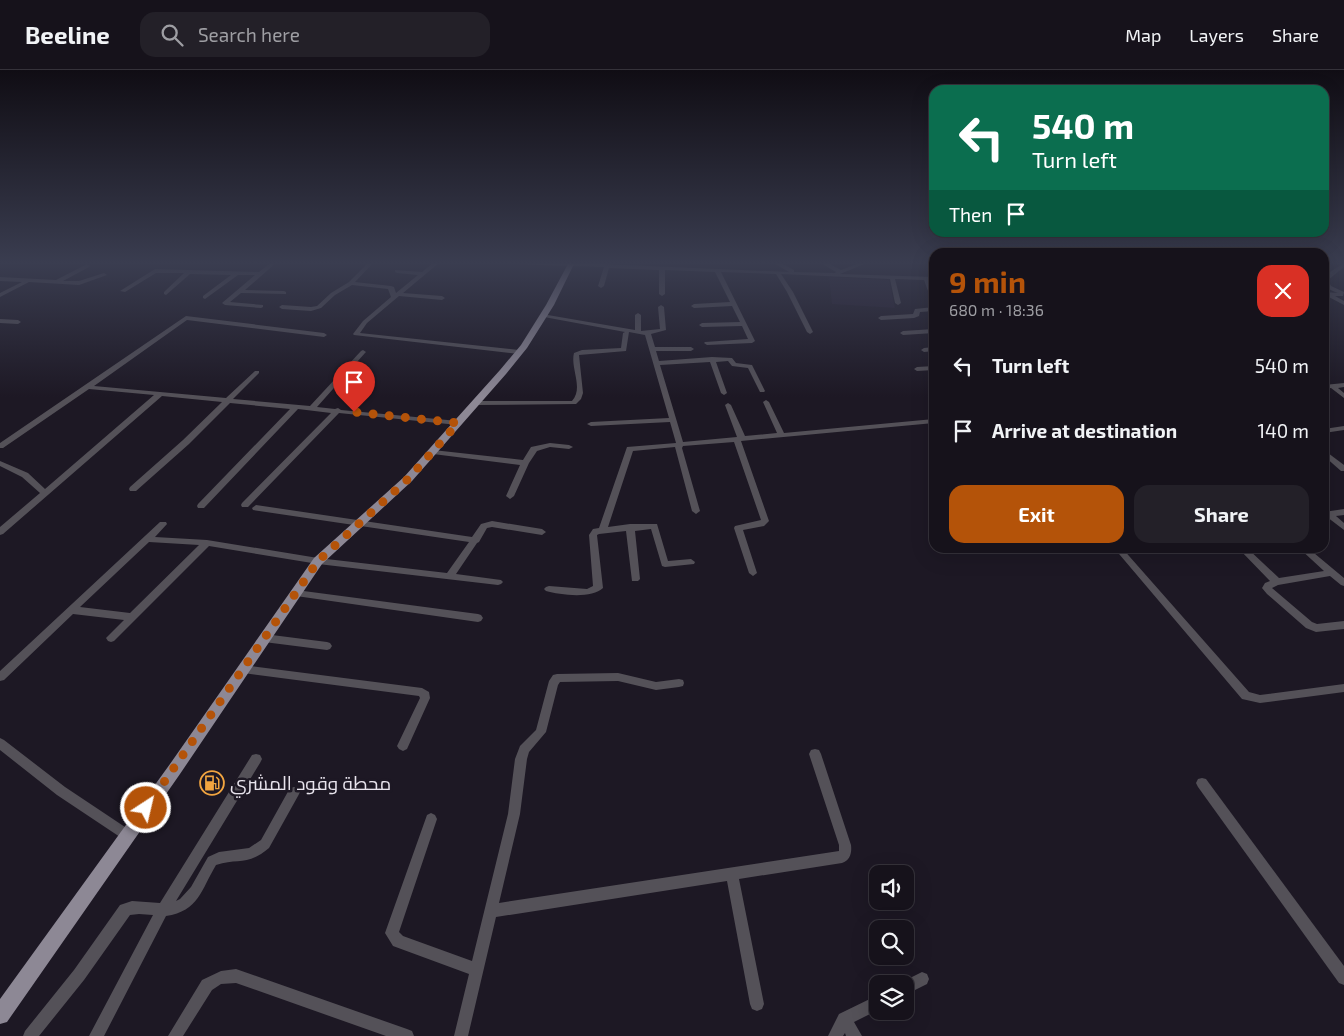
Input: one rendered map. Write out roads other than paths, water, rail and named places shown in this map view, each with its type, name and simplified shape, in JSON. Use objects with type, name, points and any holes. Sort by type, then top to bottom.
[{"type":"main road","points":[[0,1016],[318,561],[334,544],[408,479],[433,452],[519,352],[548,307]]},
{"type":"street","points":[[283,307],[314,309],[317,307]]},
{"type":"street","points":[[383,307],[365,322],[356,334],[519,352]]},
{"type":"street","points":[[544,315],[646,333],[663,330],[661,307]]},
{"type":"street","points":[[707,343],[752,342],[736,307]]},
{"type":"street","points":[[798,307],[810,332]]},
{"type":"street","points":[[881,318],[914,316],[917,315],[917,310],[929,309]]},
{"type":"street","points":[[638,315],[638,331]]},
{"type":"street","points":[[0,446],[186,318],[324,335]]},
{"type":"street","points":[[0,321],[18,322]]},
{"type":"street","points":[[702,325],[744,324]]},
{"type":"street","points":[[903,333],[929,331]]},
{"type":"street","points":[[476,403],[574,403],[579,398],[580,384],[576,367],[576,354],[624,350],[626,333]]},
{"type":"street","points":[[646,333],[650,336],[674,420],[680,444],[678,448],[696,511]]},
{"type":"street","points":[[653,349],[692,349]]},
{"type":"street","points":[[924,350],[929,350]]},
{"type":"street","points":[[312,408],[363,352]]},
{"type":"street","points":[[657,363],[728,358],[734,365],[750,366],[762,391]]},
{"type":"street","points":[[712,359],[724,393]]},
{"type":"street","points":[[917,369],[929,368]]},
{"type":"street","points":[[133,488],[230,400],[257,372]]},
{"type":"street","points":[[1329,387],[1344,385]]},
{"type":"street","points":[[88,387],[458,423]]},
{"type":"street","points":[[1329,388],[1344,396]]},
{"type":"street","points":[[0,532],[160,394]]},
{"type":"street","points":[[766,402],[782,435]]},
{"type":"street","points":[[728,405],[765,521],[761,524],[738,528],[753,573]]},
{"type":"street","points":[[201,506],[296,407]]},
{"type":"street","points":[[245,505],[338,410]]},
{"type":"street","points":[[591,424],[674,420]]},
{"type":"street","points":[[603,530],[628,450],[929,421]]},
{"type":"street","points":[[1329,430],[1344,428]]},
{"type":"street","points":[[510,496],[525,463],[537,448],[550,445],[569,447]]},
{"type":"street","points":[[433,452],[525,463]]},
{"type":"street","points":[[1329,456],[1344,469]]},
{"type":"street","points":[[0,463],[26,475],[45,493]]},
{"type":"street","points":[[256,508],[476,540]]},
{"type":"street","points":[[1329,514],[1344,512]]},
{"type":"street","points":[[1329,516],[1344,527]]},
{"type":"street","points":[[0,677],[163,524]]},
{"type":"street","points":[[449,577],[484,526],[488,524],[542,532]]},
{"type":"street","points":[[549,589],[588,592],[598,588],[594,531],[652,525],[655,527],[665,564],[691,562]]},
{"type":"street","points":[[630,527],[636,579]]},
{"type":"street","points":[[148,539],[207,543],[318,561],[498,582]]},
{"type":"street","points":[[111,638],[207,543]]},
{"type":"street","points":[[1122,553],[1246,696],[1260,699],[1344,688]]},
{"type":"street","points":[[1247,553],[1277,582]]},
{"type":"street","points":[[1309,553],[1344,583]]},
{"type":"street","points":[[1332,573],[1277,582],[1268,585],[1267,588],[1309,625],[1316,628],[1344,626]]},
{"type":"street","points":[[296,594],[478,618]]},
{"type":"street","points":[[71,610],[132,617]]},
{"type":"street","points":[[264,638],[327,646]]},
{"type":"street","points":[[243,669],[422,692],[425,694],[425,698],[402,746]]},
{"type":"street","points":[[461,1036],[514,814],[521,759],[524,749],[541,732],[553,684],[557,678],[618,677],[656,686],[679,683]]},
{"type":"street","points":[[0,743],[61,791],[127,835]]},
{"type":"street","points":[[491,911],[835,859],[845,855],[845,845],[815,754]]},
{"type":"street","points":[[96,1036],[162,911],[256,759]]},
{"type":"street","points":[[1202,783],[1344,978]]},
{"type":"street","points":[[30,1036],[79,976],[125,910],[132,908],[162,911],[180,906],[194,894],[214,859],[242,857],[260,849],[272,833],[294,792]]},
{"type":"street","points":[[431,819],[392,933],[398,941],[477,970]]},
{"type":"street","points":[[732,874],[757,1004]]},
{"type":"street","points":[[175,1036],[207,985],[215,979],[224,976],[236,976],[407,1036]]},
{"type":"street","points":[[914,983],[922,979]]},
{"type":"street","points":[[836,1036],[844,1019],[869,1006]]},
{"type":"street","points":[[844,1019],[855,1036]]},
{"type":"place","name":"محطة وقود المشري","points":[[212,783]]}]
